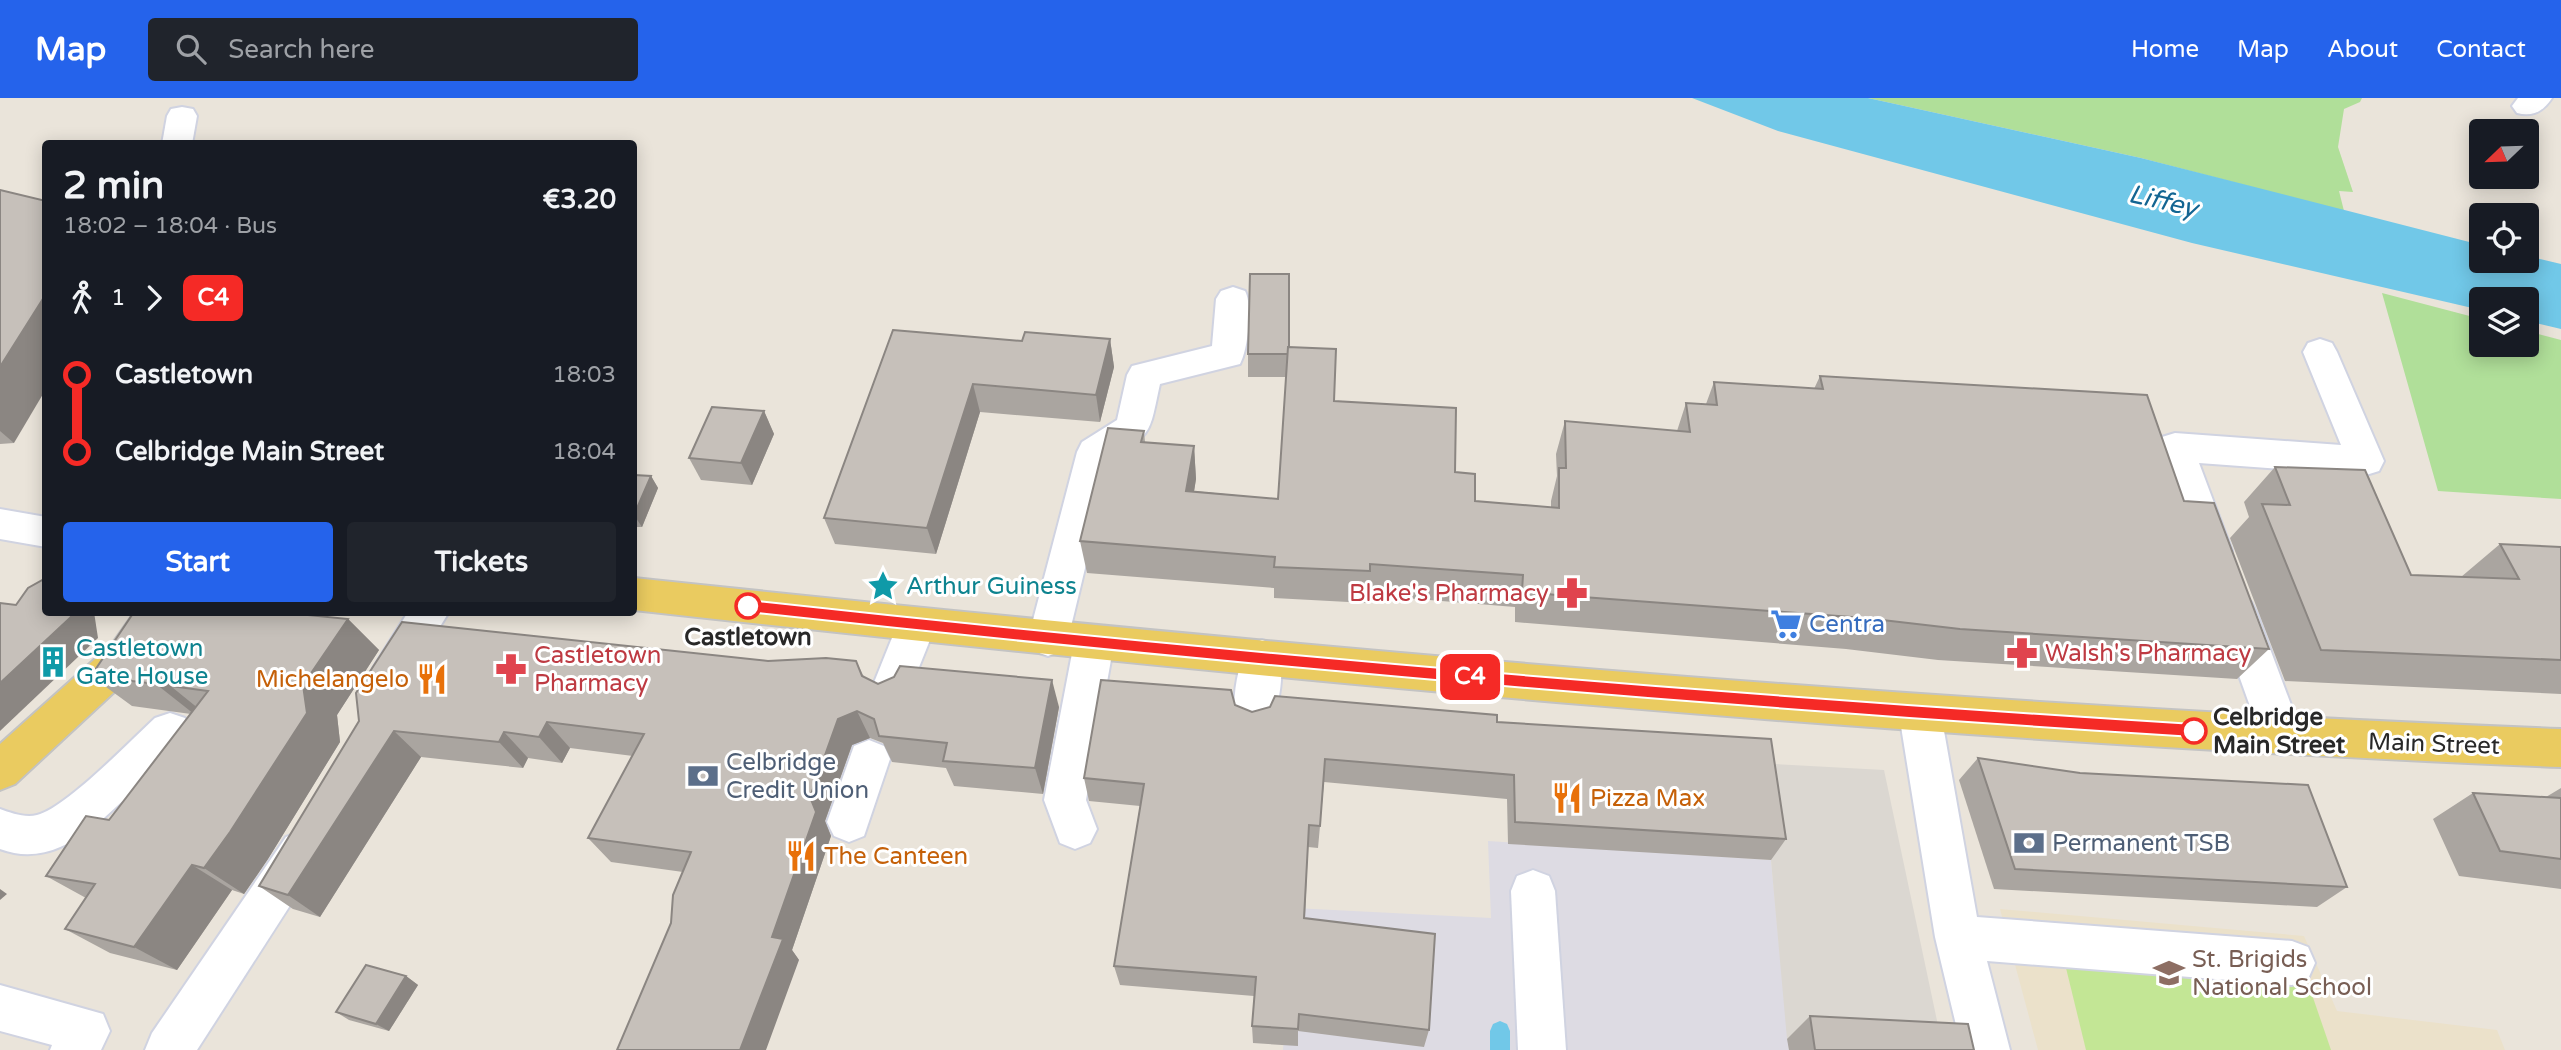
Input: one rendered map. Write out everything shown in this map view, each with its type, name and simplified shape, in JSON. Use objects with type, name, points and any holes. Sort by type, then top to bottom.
[{"type":"main road","name":"Main Street","points":[[637,594],[1048,639],[1920,714],[2282,737],[2561,748]]},
{"type":"main road","points":[[0,771],[127,656],[154,616]]},
{"type":"street","points":[[1048,639],[1096,452],[1133,427],[1144,374],[1228,355],[1233,299]]},
{"type":"street","points":[[2282,737],[2175,447],[2366,461],[2320,352]]},
{"type":"street","points":[[0,524],[42,531]]},
{"type":"street","points":[[127,656],[141,616]]},
{"type":"street","points":[[368,705],[427,616]]},
{"type":"street","points":[[891,690],[916,625]]},
{"type":"street","points":[[1075,829],[1065,800],[1094,643]]},
{"type":"street","points":[[1254,716],[1262,657]]},
{"type":"street","points":[[1920,714],[1958,937],[1986,1050]]},
{"type":"street","points":[[0,829],[20,836],[33,835],[46,833],[68,822],[170,731]]},
{"type":"street","points":[[849,822],[869,759]]},
{"type":"street","points":[[169,1050],[286,875],[322,816]]},
{"type":"street","points":[[1533,891],[1542,1050]]},
{"type":"street","points":[[1958,937],[2292,962]]},
{"type":"street","points":[[0,1008],[86,1031],[74,1050]]},
{"type":"shaded area","points":[[1757,763],[1884,770],[1943,1049],[1787,1039],[1771,860]]},
{"type":"shaded area","points":[[1488,841],[1771,860],[1789,1050],[1283,1050],[1294,908],[1491,918]]},
{"type":"shaded area","name":"St. Brigids National School","points":[[2000,909],[2304,936],[2337,1011],[2497,1030],[2505,1050],[2038,1050]]},
{"type":"green space","points":[[1868,98],[2362,98],[2360,102],[2344,109],[2338,147],[2353,192],[2339,191],[2344,211],[2141,158]]},
{"type":"green space","points":[[2382,293],[2469,316],[2469,357],[2539,357],[2539,334],[2561,340],[2561,499],[2438,491]]},
{"type":"green space","points":[[2066,968],[2309,986],[2331,1050],[2086,1050]]},
{"type":"water","name":"Liffey","points":[[1692,98],[1868,98],[2141,158],[2469,242],[2469,273],[2539,273],[2539,259],[2561,264],[2561,329],[2539,324],[2539,287],[2469,287],[2469,307],[2192,243],[1778,131]]},
{"type":"building","points":[[0,190],[42,200],[42,300],[0,367]]},
{"type":"building","points":[[1250,274],[1289,274],[1288,354],[1248,354]]},
{"type":"building","points":[[893,330],[1022,341],[1025,332],[1110,339],[1096,395],[973,384],[927,528],[824,518]]},
{"type":"building","points":[[1288,347],[1336,349],[1334,401],[1456,408],[1455,472],[1475,474],[1475,501],[1559,508],[1559,468],[1566,468],[1565,421],[1690,432],[1686,403],[1717,405],[1714,382],[1823,389],[1820,376],[2147,395],[2184,501],[2214,503],[2269,649],[1960,629],[1865,618],[1556,595],[1522,591],[1523,575],[1370,564],[1370,571],[1274,567],[1275,557],[1080,541],[1108,428],[1144,431],[1141,442],[1194,446],[1186,491],[1278,499]]},
{"type":"building","points":[[712,407],[764,411],[741,463],[689,458]]},
{"type":"building","points":[[2275,467],[2365,470],[2411,575],[2519,579],[2500,544],[2561,547],[2561,660],[2321,650],[2262,504],[2290,505]]},
{"type":"building","points":[[637,475],[651,476],[637,508]]},
{"type":"building","points":[[42,580],[42,616],[71,617],[0,683],[0,603],[16,605],[28,588]]},
{"type":"building","points":[[131,616],[318,616],[348,619],[303,685],[307,713],[230,832],[204,868],[192,865],[134,947],[65,929],[95,884],[46,876],[86,816],[109,820],[208,691],[171,686],[162,679],[156,684],[91,676]]},
{"type":"building","points":[[402,622],[768,661],[826,658],[856,661],[862,676],[878,684],[894,677],[900,666],[1052,680],[1035,768],[943,761],[947,743],[879,736],[874,719],[857,711],[838,719],[810,797],[816,812],[772,937],[783,939],[740,1050],[617,1050],[671,923],[673,895],[691,852],[588,838],[644,734],[547,722],[539,737],[504,732],[499,742],[394,731],[288,895],[259,886],[359,721],[356,693]]},
{"type":"building","points":[[1101,680],[1231,690],[1235,705],[1252,712],[1270,707],[1275,696],[1497,715],[1497,722],[1771,739],[1786,839],[1515,822],[1514,775],[1325,759],[1320,826],[1309,825],[1304,918],[1435,934],[1429,1030],[1299,1014],[1298,1029],[1252,1026],[1256,977],[1114,966],[1144,784],[1084,778]]},
{"type":"building","points":[[1978,758],[2080,773],[2308,785],[2347,887],[2015,869]]},
{"type":"building","points":[[2473,793],[2561,798],[2561,859],[2500,851]]},
{"type":"building","points":[[366,965],[406,976],[376,1024],[336,1012]]},
{"type":"building","points":[[1810,1016],[1968,1024],[1974,1050],[1815,1050]]},
{"type":"waterway","points":[[1500,1031],[1500,1050]]},
{"type":"bus line","name":"C4","points":[[748,606],[984,633],[1514,681],[1920,714],[2194,731]]},
{"type":"place","name":"Arthur Guiness","points":[[883,586]]},
{"type":"place","name":"Blake's Pharmacy","points":[[1572,593]]},
{"type":"place","name":"Castletown","points":[[748,606]]},
{"type":"place","name":"Centra","points":[[1786,624]]},
{"type":"place","name":"Walsh's Pharmacy","points":[[2022,653]]},
{"type":"place","name":"Castletown Gate House","points":[[53,662]]},
{"type":"place","name":"Castletown Pharmacy","points":[[511,669]]},
{"type":"place","name":"Michelangelo","points":[[432,679]]},
{"type":"place","name":"Celbridge Main Street","points":[[2194,731]]},
{"type":"place","name":"Celbridge Credit Union","points":[[703,776]]},
{"type":"place","name":"Pizza Max","points":[[1567,798]]},
{"type":"place","name":"Permanent TSB","points":[[2029,843]]},
{"type":"place","name":"The Canteen","points":[[801,856]]},
{"type":"place","name":"St. Brigids National School","points":[[2169,973]]}]
